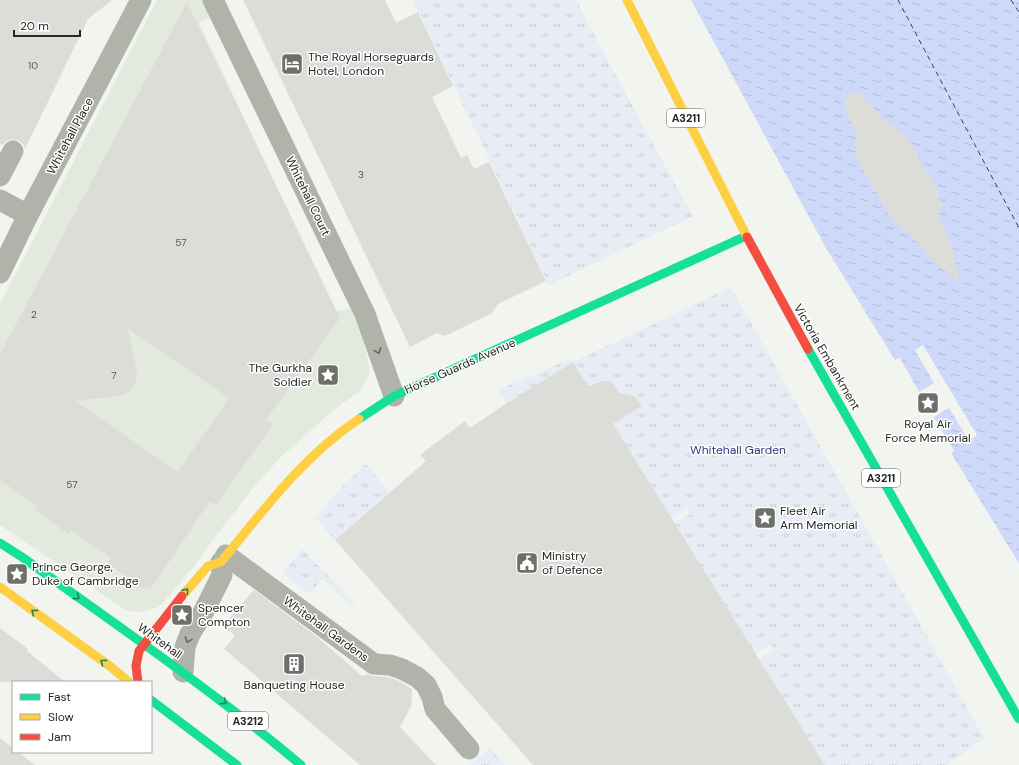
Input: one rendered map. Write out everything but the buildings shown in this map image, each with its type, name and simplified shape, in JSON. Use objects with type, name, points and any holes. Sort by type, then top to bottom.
[{"type":"main road","name":"Victoria Embankment","points":[[627,0],[746,236],[804,343],[1019,719]]},
{"type":"main road","name":"Horse Guards Avenue","points":[[138,681],[135,670],[136,659],[144,644],[182,596],[208,566],[223,559],[283,486],[342,430],[394,396],[746,236]]},
{"type":"main road","name":"Whitehall","points":[[0,543],[183,672],[248,721],[301,765]]},
{"type":"main road","points":[[0,587],[128,681]]},
{"type":"main road","points":[[152,701],[237,765]]},
{"type":"street","name":"Whitehall Place","points":[[0,273],[28,216],[141,0]]},
{"type":"street","name":"Whitehall Court","points":[[214,0],[365,314],[394,396]]},
{"type":"street","points":[[0,176],[13,151]]},
{"type":"street","points":[[0,200],[28,216]]},
{"type":"street","points":[[183,672],[186,648],[190,634],[204,611],[222,575],[223,559]]},
{"type":"street","name":"Whitehall Gardens","points":[[223,559],[374,664],[390,665],[402,668],[418,677],[426,686],[432,697],[435,709],[469,749]]},
{"type":"shaded area","points":[[157,0],[206,0],[214,16],[199,23],[336,311],[350,309],[358,317],[369,365],[369,374],[361,390],[331,412],[281,457],[258,482],[195,565],[162,604],[156,608],[140,612],[127,611],[0,525],[0,304]]},
{"type":"green space","points":[[413,0],[576,0],[693,216],[549,285]]},
{"type":"green space","name":"Whitehall Garden","points":[[731,287],[984,738],[947,765],[825,765],[759,659],[775,650],[771,644],[756,654],[674,524],[690,514],[688,509],[671,519],[573,363],[507,403],[498,390],[571,359],[573,362]]},
{"type":"green space","points":[[366,464],[389,492],[335,540],[315,518],[347,481]]},
{"type":"green space","points":[[302,549],[355,603],[351,606],[322,579],[309,594],[282,573]]},
{"type":"green space","points":[[490,748],[505,765],[470,765]]},
{"type":"water","points":[[691,0],[1019,0],[1019,563],[951,453],[954,451],[934,417],[949,408],[969,441],[977,435],[923,345],[915,350],[934,383],[919,392],[900,358],[895,360],[826,248]]},
{"type":"ferry route","points":[[898,0],[1019,228]]},
{"type":"ferry route","points":[[1011,0],[1019,12]]},
{"type":"traffic: fast","points":[[359,419],[394,396],[746,236]]},
{"type":"traffic: fast","points":[[808,349],[1019,719]]},
{"type":"traffic: fast","points":[[0,543],[22,557],[198,684],[301,765]]},
{"type":"traffic: fast","points":[[152,701],[237,765]]},
{"type":"traffic: slow","points":[[627,0],[747,237]]},
{"type":"traffic: slow","points":[[182,596],[208,566],[221,562],[268,504],[302,467],[320,450],[359,419]]},
{"type":"traffic: slow","points":[[0,587],[111,667],[128,681]]},
{"type":"traffic: jam","points":[[747,237],[808,349]]},
{"type":"traffic: jam","points":[[138,681],[136,666],[139,651],[182,596]]},
{"type":"place","name":"The Royal Horseguards Hotel, London","points":[[292,64]]},
{"type":"place","name":"The Gurkha Soldier","points":[[328,375]]},
{"type":"place","name":"Royal Air Force Memorial","points":[[928,403]]},
{"type":"place","name":"Fleet Air Arm Memorial","points":[[765,518]]},
{"type":"place","name":"Ministry of Defence","points":[[527,563]]},
{"type":"place","name":"Prince George, Duke of Cambridge","points":[[17,574]]},
{"type":"place","name":"Spencer Compton","points":[[182,615]]},
{"type":"place","name":"Banqueting House","points":[[294,664]]}]
